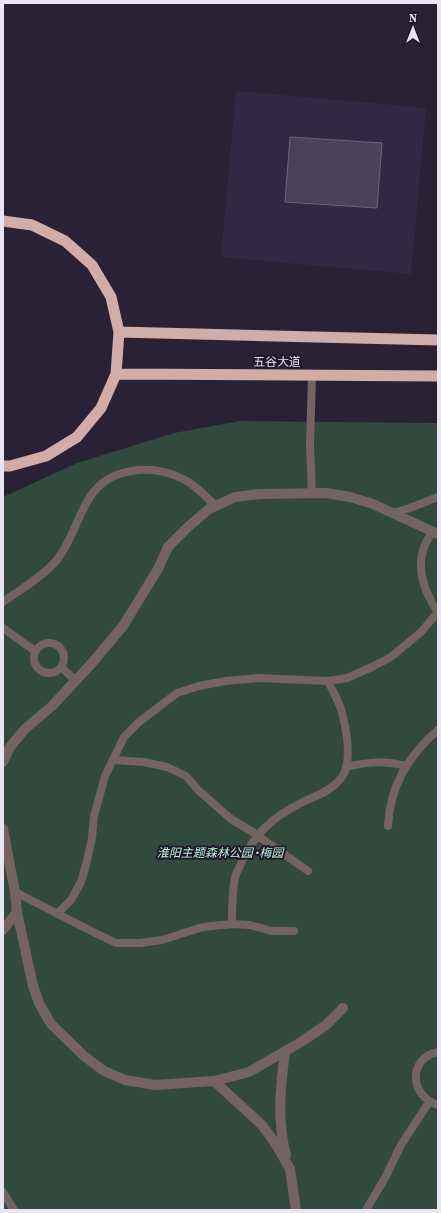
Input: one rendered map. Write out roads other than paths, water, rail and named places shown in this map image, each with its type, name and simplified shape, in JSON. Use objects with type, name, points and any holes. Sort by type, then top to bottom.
[{"type":"highway","points":[[3,220],[32,225],[65,241],[92,265],[111,297],[119,332],[116,374],[102,408],[77,436],[46,456],[10,466],[3,466]]},
{"type":"highway","points":[[119,332],[438,340]]},
{"type":"highway","name":"五谷大道","points":[[116,374],[438,376]]},
{"type":"street","points":[[3,762],[10,747],[25,729],[52,706],[92,663],[123,626],[158,569],[168,548],[188,526],[209,509],[235,497],[312,493],[326,494],[350,497],[373,504],[435,532]]},
{"type":"street","points":[[3,829],[4,842],[15,892],[17,912],[33,986],[39,1004],[51,1024],[84,1056],[104,1071],[125,1080],[155,1085],[214,1081],[249,1072],[285,1053],[326,1025],[343,1008]]},
{"type":"street","points":[[3,930],[17,912]]},
{"type":"street","points":[[285,1053],[281,1077],[279,1120],[282,1142],[290,1169],[296,1210]]},
{"type":"street","points":[[214,1081],[262,1125],[290,1169]]},
{"type":"lane","points":[[312,375],[310,445],[312,493]]},
{"type":"lane","points":[[3,602],[43,575],[56,561],[67,546],[82,510],[91,495],[104,482],[121,472],[136,470],[160,471],[184,479],[216,506]]},
{"type":"lane","points":[[393,513],[438,497]]},
{"type":"lane","points":[[58,914],[71,900],[81,882],[92,838],[94,816],[105,776],[124,737],[140,722],[178,694],[199,686],[226,681],[258,678],[328,681],[347,678],[391,657],[421,632],[438,612],[427,594],[422,570],[422,555],[425,545],[435,532]]},
{"type":"lane","points":[[3,628],[35,651]]},
{"type":"lane","points":[[47,643],[57,645],[61,648],[65,658],[62,668],[48,674],[39,670],[34,661],[35,651],[42,644],[47,643]]},
{"type":"lane","points":[[62,668],[76,680]]},
{"type":"lane","points":[[232,924],[232,899],[235,876],[245,855],[258,836],[271,821],[286,810],[327,791],[342,777],[346,767],[348,761],[348,744],[340,708],[328,681]]},
{"type":"lane","points":[[388,826],[389,812],[394,792],[401,774],[416,752],[438,730]]},
{"type":"lane","points":[[113,760],[144,762],[167,767],[186,776],[198,790],[231,819],[308,871]]},
{"type":"lane","points":[[346,767],[363,763],[380,762],[392,762],[406,766]]},
{"type":"lane","points":[[15,892],[116,943],[140,943],[162,940],[203,927],[232,924],[250,925],[272,931],[294,932]]},
{"type":"lane","points":[[438,1052],[433,1053],[426,1058],[420,1064],[416,1072],[418,1089],[422,1096],[429,1102],[438,1105]]},
{"type":"lane","points":[[366,1210],[385,1178],[401,1145],[429,1102]]},
{"type":"lane","points":[[3,1192],[14,1210]]},
{"type":"park label","name":"淮阳主题森林公园 •梅园","points":[[220,853]]}]
